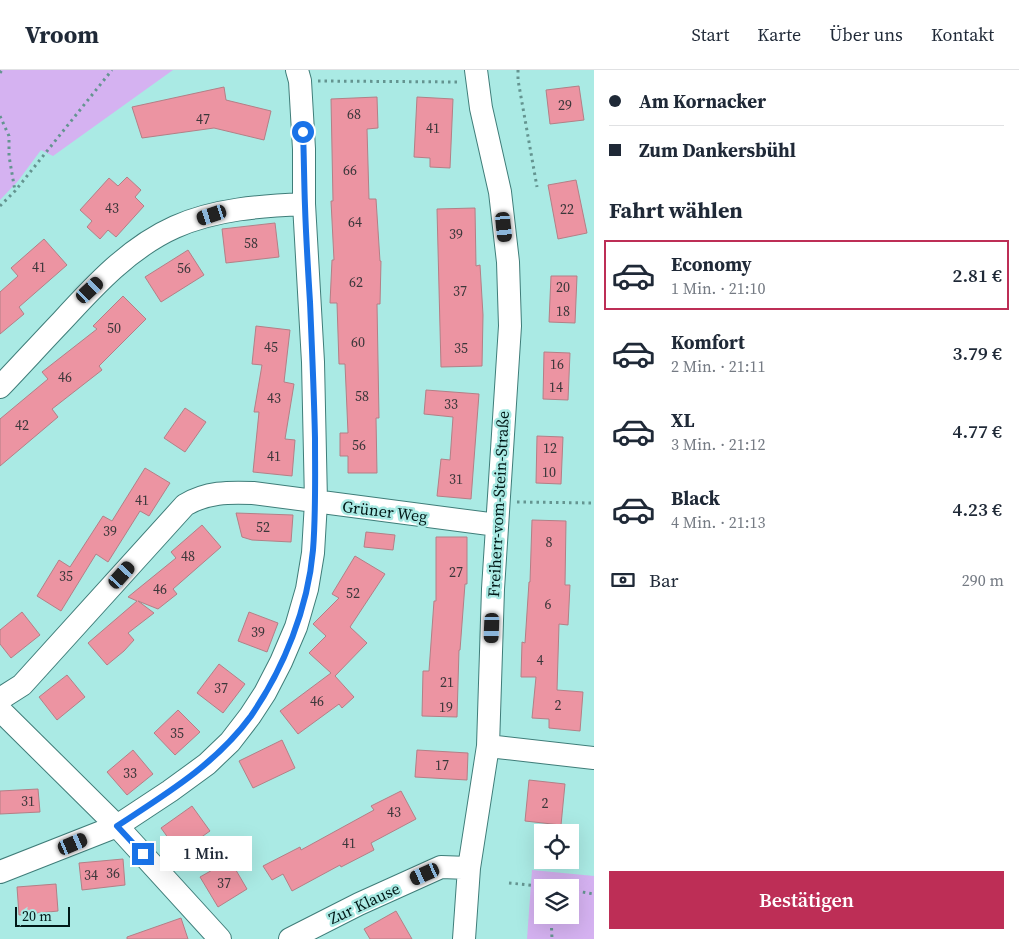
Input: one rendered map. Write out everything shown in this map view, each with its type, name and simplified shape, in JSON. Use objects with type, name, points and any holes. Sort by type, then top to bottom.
[{"type":"street","points":[[0,872],[117,826],[207,764],[230,742],[265,693],[296,627],[313,553],[316,502],[313,362],[299,76]]},
{"type":"street","name":"Freiherr-vom-Stein-Straße","points":[[464,939],[469,868],[488,746],[493,589],[510,326],[508,262],[500,192],[481,108],[477,76]]},
{"type":"street","points":[[0,387],[90,290],[116,266],[142,246],[175,227],[212,215],[256,206],[304,204]]},
{"type":"street","name":"Grüner Weg","points":[[0,699],[22,685],[185,505],[197,498],[229,492],[253,493],[497,525]]},
{"type":"street","points":[[0,710],[117,826],[220,939]]},
{"type":"street","points":[[488,746],[594,758]]},
{"type":"street","name":"Zur Klause","points":[[290,939],[359,904],[441,867],[469,868]]},
{"type":"path","points":[[0,206],[15,191],[112,70]]},
{"type":"path","points":[[518,70],[518,80],[537,187]]},
{"type":"path","points":[[299,76],[477,76]]},
{"type":"path","points":[[0,116],[8,136],[9,156],[15,191]]},
{"type":"path","points":[[498,502],[594,503]]},
{"type":"path","points":[[509,883],[534,885]]},
{"type":"path","points":[[579,892],[594,894]]},
{"type":"path","points":[[551,924],[552,939]]},
{"type":"shaded area","points":[[0,70],[173,70],[53,156],[41,150],[18,181],[0,200]]},
{"type":"shaded area","points":[[532,870],[594,876],[594,939],[527,939]]},
{"type":"building","points":[[579,86],[584,120],[550,124],[546,90]]},
{"type":"building","points":[[224,87],[226,100],[271,111],[264,140],[214,128],[142,138],[132,107]]},
{"type":"building","points":[[377,97],[378,128],[367,129],[369,199],[376,199],[381,261],[380,304],[377,304],[379,418],[376,418],[377,473],[348,473],[348,456],[340,456],[340,433],[348,433],[345,364],[339,364],[337,303],[330,303],[332,260],[334,260],[331,201],[333,201],[331,99]]},
{"type":"building","points":[[417,97],[453,99],[450,168],[430,167],[430,158],[414,157]]},
{"type":"building","points":[[127,177],[141,190],[135,197],[144,206],[116,237],[108,230],[100,239],[87,227],[92,221],[80,210],[109,178],[118,186]]},
{"type":"building","points":[[576,180],[587,233],[558,239],[548,185]]},
{"type":"building","points":[[475,208],[476,266],[480,265],[483,315],[482,366],[441,367],[437,209]]},
{"type":"building","points":[[275,223],[279,257],[226,263],[222,229]]},
{"type":"building","points":[[44,239],[67,265],[19,307],[24,314],[0,334],[0,292],[18,276],[11,268]]},
{"type":"building","points":[[188,250],[204,275],[161,302],[145,277]]},
{"type":"building","points":[[551,276],[577,276],[575,323],[549,322]]},
{"type":"building","points":[[123,296],[146,319],[99,366],[102,370],[52,409],[58,417],[0,466],[0,419],[48,379],[42,372],[97,329],[93,326]]},
{"type":"building","points":[[256,326],[290,330],[284,382],[294,384],[285,439],[295,440],[292,476],[253,472],[259,412],[254,412],[262,365],[252,364]]},
{"type":"building","points":[[544,352],[570,353],[568,400],[543,399]]},
{"type":"building","points":[[426,390],[479,394],[471,499],[437,496],[441,459],[450,460],[453,417],[424,414]]},
{"type":"building","points":[[185,408],[206,422],[185,452],[164,438]]},
{"type":"building","points":[[537,436],[563,437],[561,484],[536,483]]},
{"type":"building","points":[[145,468],[170,483],[149,516],[140,511],[108,562],[96,554],[61,611],[37,596],[59,560],[70,567],[103,516],[112,521]]},
{"type":"building","points":[[236,513],[293,515],[291,542],[252,540],[242,537]]},
{"type":"building","points":[[532,520],[566,521],[565,585],[570,585],[568,625],[559,624],[557,690],[583,692],[580,731],[549,728],[549,719],[532,718],[536,677],[521,677],[522,642],[525,643],[530,582]]},
{"type":"building","points":[[202,525],[221,547],[173,589],[177,594],[158,609],[138,601],[154,613],[128,633],[134,640],[107,665],[88,643],[137,601],[128,597],[176,558],[171,552]]},
{"type":"building","points":[[366,532],[395,535],[393,550],[364,547]]},
{"type":"building","points":[[436,537],[467,537],[467,584],[465,584],[459,650],[457,717],[422,716],[423,671],[429,671],[434,601],[436,601]]},
{"type":"building","points":[[355,556],[385,574],[350,627],[367,643],[335,676],[354,697],[342,708],[339,704],[298,734],[280,711],[331,673],[309,653],[326,636],[313,624],[339,598],[332,594]]},
{"type":"building","points":[[22,612],[40,635],[11,658],[0,644],[0,630]]},
{"type":"building","points":[[249,612],[278,623],[267,652],[238,641]]},
{"type":"building","points":[[219,664],[245,684],[223,713],[197,693]]},
{"type":"building","points":[[67,675],[85,697],[57,720],[39,697]]},
{"type":"building","points":[[178,710],[200,732],[175,755],[154,733]]},
{"type":"building","points":[[282,740],[295,768],[253,788],[239,761]]},
{"type":"building","points":[[133,750],[153,774],[127,795],[107,772]]},
{"type":"building","points":[[417,750],[468,753],[467,780],[415,777]]},
{"type":"building","points":[[529,780],[565,784],[561,824],[525,821]]},
{"type":"building","points":[[38,789],[40,812],[0,814],[0,791]]},
{"type":"building","points":[[401,791],[416,819],[371,843],[374,850],[341,867],[340,865],[292,891],[283,874],[272,880],[263,866],[300,847],[301,850],[374,810],[371,806]]},
{"type":"building","points":[[192,806],[210,831],[179,853],[161,828]]},
{"type":"building","points":[[123,859],[125,885],[82,890],[79,863]]},
{"type":"building","points":[[230,860],[247,889],[218,907],[200,877]]},
{"type":"building","points":[[56,884],[58,911],[19,915],[17,887]]},
{"type":"building","points":[[396,911],[412,939],[370,939],[364,929]]},
{"type":"building","points":[[181,918],[188,939],[127,939],[127,937]]},
{"type":"route","points":[[143,854],[117,826],[207,764],[230,742],[265,693],[281,662],[296,627],[306,589],[313,553],[316,502],[313,362],[304,204],[303,132]]}]
